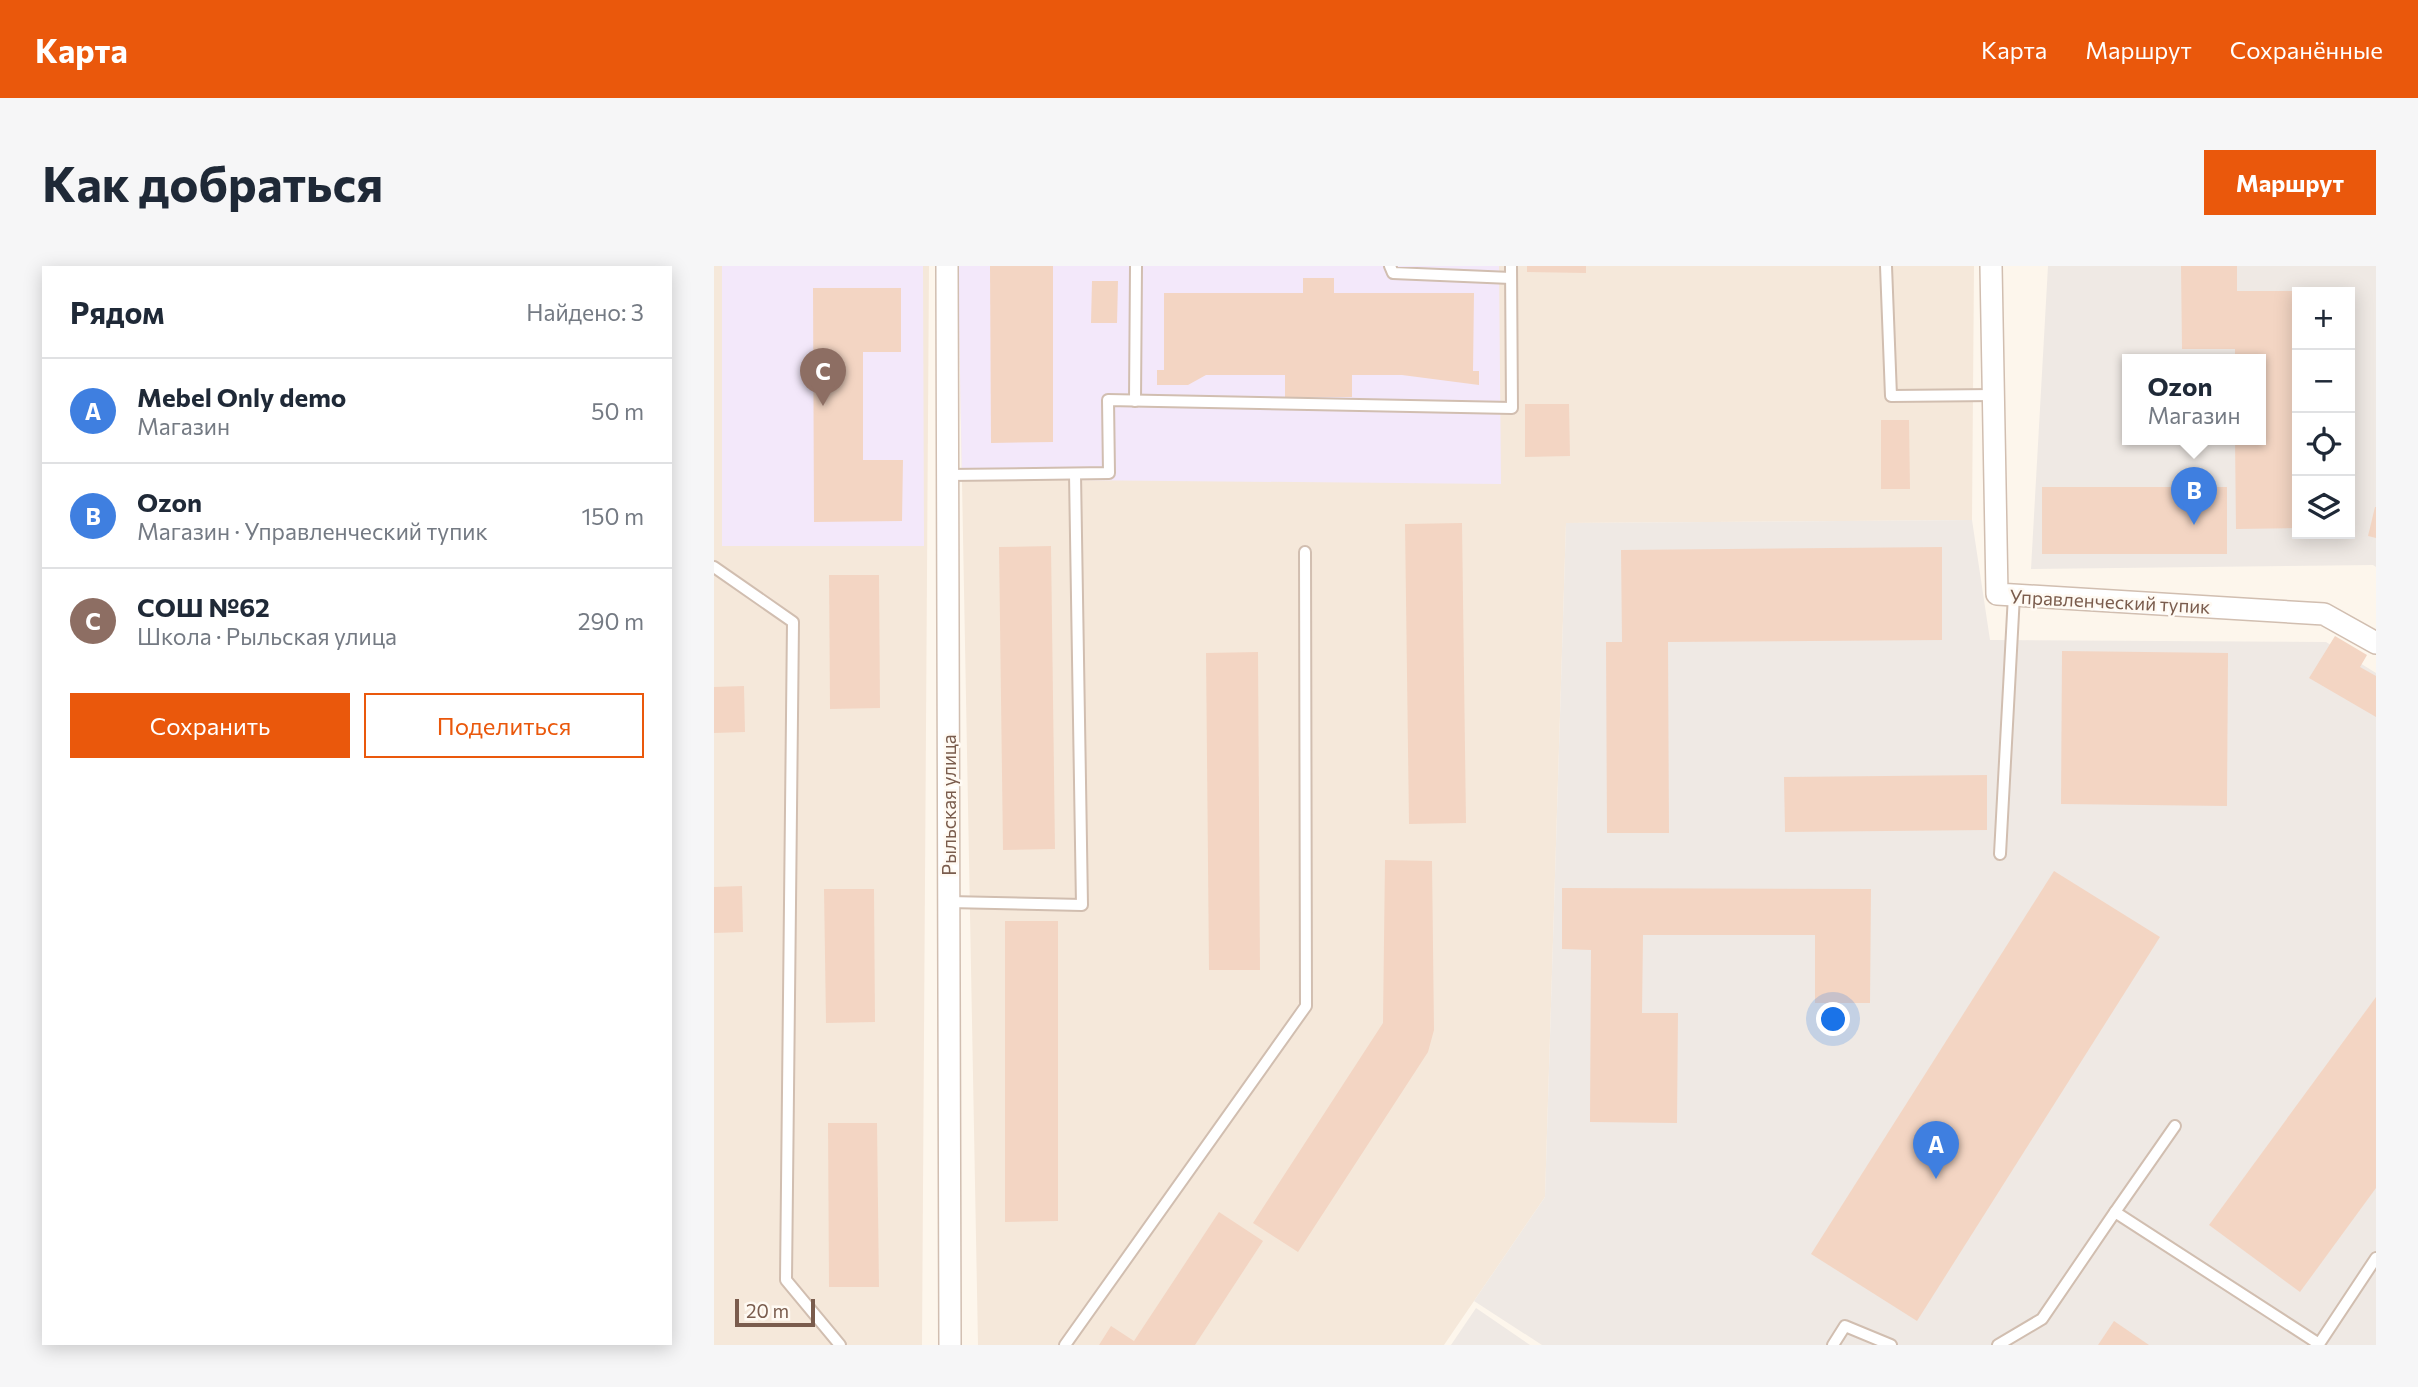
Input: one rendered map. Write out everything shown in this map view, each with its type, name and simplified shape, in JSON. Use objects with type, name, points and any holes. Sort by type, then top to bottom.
[{"type":"street","name":"Рыльская улица","points":[[947,266],[950,1345]]},
{"type":"street","name":"Управленческий тупик","points":[[1992,266],[1997,594],[2324,614],[2376,643]]},
{"type":"lane","points":[[1135,401],[1136,266]]},
{"type":"lane","points":[[948,475],[1109,473],[1108,400],[1512,408],[1511,272],[1393,273],[1390,266]]},
{"type":"lane","points":[[1886,266],[1891,396],[1994,395]]},
{"type":"lane","points":[[949,902],[1082,905],[1074,474]]},
{"type":"lane","points":[[1065,1345],[1306,1006],[1305,552]]},
{"type":"lane","points":[[714,567],[793,622],[786,1280],[840,1345]]},
{"type":"lane","points":[[2000,854],[2014,595]]},
{"type":"lane","points":[[1998,1345],[2042,1320],[2175,1126]]},
{"type":"lane","points":[[2115,1212],[2319,1344],[2376,1258]]},
{"type":"lane","points":[[1833,1345],[1845,1326],[1891,1345]]},
{"type":"shaded area","points":[[714,266],[929,266],[922,1345],[714,1345]]},
{"type":"shaded area","points":[[722,266],[923,266],[924,546],[722,546]]},
{"type":"shaded area","points":[[958,266],[1974,266],[1972,520],[1566,523],[1545,1197],[1444,1345],[978,1345]]},
{"type":"shaded area","points":[[958,266],[1499,266],[1501,484],[962,479]]},
{"type":"shaded area","points":[[2048,266],[2376,266],[2376,567],[2031,569]]},
{"type":"shaded area","points":[[1972,520],[1990,640],[2326,642],[2376,673],[2376,1345],[1542,1345],[1474,1301],[1545,1197],[1566,523]]},
{"type":"shaded area","points":[[1476,1308],[1530,1345],[1451,1345]]},
{"type":"building","points":[[990,266],[1053,266],[1053,442],[991,443]]},
{"type":"building","points":[[1527,266],[1586,266],[1586,273],[1527,272]]},
{"type":"building","points":[[2181,266],[2237,266],[2237,291],[2292,291],[2292,528],[2236,529],[2235,445],[2266,445],[2266,354],[2235,354],[2235,349],[2182,349]]},
{"type":"building","points":[[1303,278],[1334,278],[1334,293],[1474,293],[1473,371],[1479,371],[1479,385],[1402,375],[1352,375],[1352,397],[1285,397],[1285,375],[1206,375],[1188,385],[1157,385],[1157,370],[1164,370],[1164,293],[1303,293]]},
{"type":"building","points":[[1092,281],[1118,281],[1117,323],[1091,323]]},
{"type":"building","points":[[813,288],[901,288],[901,352],[863,352],[863,460],[903,460],[902,521],[814,522]]},
{"type":"building","points":[[1525,404],[1569,404],[1570,456],[1525,457]]},
{"type":"building","points":[[1881,420],[1909,420],[1910,489],[1881,489]]},
{"type":"building","points":[[2042,487],[2227,487],[2227,554],[2042,554]]},
{"type":"building","points":[[2376,507],[2376,538],[2368,536]]},
{"type":"building","points":[[1462,523],[1466,823],[1409,824],[1405,524]]},
{"type":"building","points":[[1051,546],[1055,849],[1003,850],[999,547]]},
{"type":"building","points":[[1942,547],[1942,640],[1668,642],[1669,833],[1607,833],[1606,642],[1622,642],[1621,550]]},
{"type":"building","points":[[829,575],[879,575],[880,708],[830,709]]},
{"type":"building","points":[[2335,636],[2367,655],[2360,667],[2376,676],[2376,717],[2309,678]]},
{"type":"building","points":[[2062,651],[2228,653],[2227,806],[2061,804]]},
{"type":"building","points":[[1258,652],[1260,970],[1209,970],[1206,653]]},
{"type":"building","points":[[744,686],[745,732],[714,733],[714,687]]},
{"type":"building","points":[[1987,775],[1987,830],[1785,832],[1784,777]]},
{"type":"building","points":[[1385,860],[1432,861],[1434,1030],[1428,1052],[1298,1252],[1253,1223],[1383,1023]]},
{"type":"building","points":[[2054,871],[2160,937],[1917,1321],[1811,1254]]},
{"type":"building","points":[[742,886],[743,932],[714,933],[714,887]]},
{"type":"building","points":[[1562,888],[1871,889],[1870,1003],[1815,1003],[1815,935],[1643,935],[1642,1013],[1678,1013],[1677,1123],[1590,1122],[1591,950],[1562,949]]},
{"type":"building","points":[[824,889],[874,889],[875,1022],[826,1023]]},
{"type":"building","points":[[1005,921],[1058,921],[1058,1221],[1005,1222]]},
{"type":"building","points":[[2376,997],[2376,1188],[2300,1292],[2209,1225]]},
{"type":"building","points":[[828,1123],[877,1123],[879,1287],[829,1287]]},
{"type":"building","points":[[1219,1212],[1263,1241],[1195,1345],[1099,1345],[1111,1326],[1134,1341]]},
{"type":"building","points":[[2114,1321],[2149,1345],[2098,1345]]},
{"type":"place","name":"СОШ №62","points":[[823,406]]},
{"type":"place","name":"Ozon","points":[[2194,525]]},
{"type":"place","name":"Mebel Only demo","points":[[1936,1179]]}]
